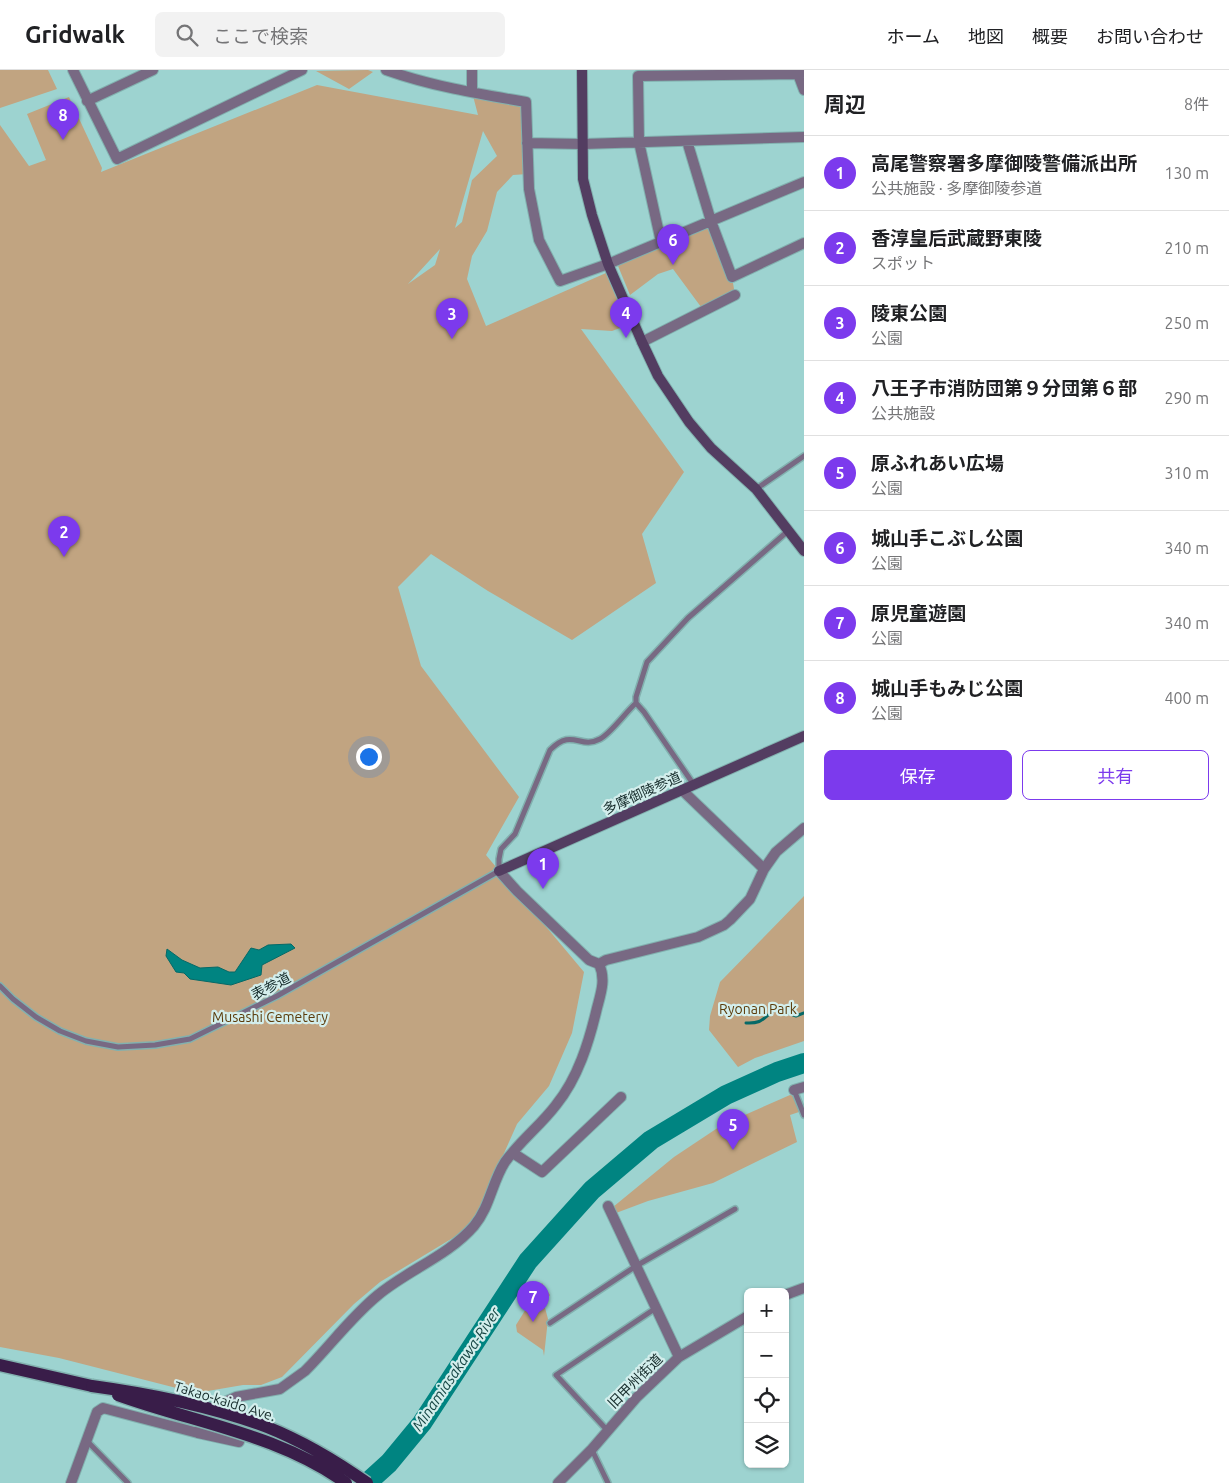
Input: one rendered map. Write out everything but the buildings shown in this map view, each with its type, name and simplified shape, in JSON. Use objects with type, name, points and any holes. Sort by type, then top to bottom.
[{"type":"main road","name":"Takao-kaido Ave.","points":[[0,1365],[92,1386],[147,1394],[236,1417],[267,1427],[321,1453],[367,1483]]},
{"type":"main road","name":"Takao-kaido Ave.","points":[[92,1386],[145,1405],[263,1439],[307,1460],[346,1483]]},
{"type":"street","points":[[73,70],[117,159],[302,70]]},
{"type":"street","points":[[87,101],[153,70]]},
{"type":"street","points":[[386,70],[472,92],[526,102],[529,189],[539,240],[560,281],[608,264],[804,182]]},
{"type":"street","points":[[472,70],[472,92]]},
{"type":"street","points":[[582,70],[583,179],[592,215],[608,264],[642,342],[658,376],[689,422],[711,448],[756,489],[804,551]]},
{"type":"street","points":[[661,242],[639,142],[638,76],[801,73],[804,90]]},
{"type":"street","points":[[527,143],[583,144],[804,137]]},
{"type":"street","points":[[687,141],[711,221],[732,277],[804,243]]},
{"type":"street","points":[[642,342],[735,295]]},
{"type":"street","name":"多摩御陵参道","points":[[495,874],[804,736]]},
{"type":"street","points":[[682,790],[764,869]]},
{"type":"street","points":[[599,964],[622,955],[698,937],[724,925],[750,899],[764,869],[776,852],[804,828]]},
{"type":"street","points":[[198,1433],[216,1406],[236,1397],[280,1389],[292,1381],[305,1371],[378,1295],[396,1281],[459,1241],[482,1214],[501,1169],[513,1153],[558,1104],[578,1069],[589,1038],[602,987],[602,972],[599,964],[589,960],[517,892],[495,874]]},
{"type":"street","points":[[513,1153],[542,1172],[621,1097]]},
{"type":"street","points":[[608,1206],[679,1357]]},
{"type":"street","points":[[789,1294],[804,1288]]},
{"type":"street","name":"旧甲州街道","points":[[558,1483],[592,1449],[636,1398],[679,1357],[744,1318]]},
{"type":"street","points":[[71,1483],[97,1412],[103,1408],[239,1442]]},
{"type":"lane","points":[[756,489],[804,456]]},
{"type":"lane","points":[[694,784],[636,703],[636,697],[647,662],[688,618],[788,531]]},
{"type":"lane","points":[[495,874],[501,850],[515,834],[550,750],[570,738],[588,743],[599,740],[636,703]]},
{"type":"lane","name":"表参道","points":[[0,986],[36,1017],[60,1031],[86,1041],[118,1046],[155,1045],[190,1039],[277,996],[495,874]]},
{"type":"lane","points":[[799,1089],[804,1115]]},
{"type":"lane","points":[[550,1323],[636,1266],[735,1209]]},
{"type":"lane","points":[[607,1430],[556,1375],[656,1308]]},
{"type":"lane","points":[[86,1440],[128,1483]]},
{"type":"lane","points":[[592,1449],[608,1483]]},
{"type":"green space","points":[[0,70],[48,70],[57,89],[0,108]]},
{"type":"green space","points":[[368,70],[373,72],[349,89],[316,71]]},
{"type":"green space","name":"Musashi Cemetery","points":[[317,85],[478,115],[472,92],[526,102],[528,174],[513,175],[497,192],[487,231],[472,256],[467,279],[486,326],[606,273],[628,325],[612,331],[581,329],[684,472],[642,534],[656,583],[572,640],[488,591],[431,554],[398,587],[421,666],[519,797],[486,855],[584,972],[572,1033],[549,1086],[517,1124],[478,1212],[466,1230],[380,1282],[354,1304],[282,1377],[261,1385],[243,1385],[196,1393],[59,1358],[0,1347],[0,125],[29,166],[46,160],[27,114],[69,97],[102,168],[101,172]],"holes":[[[483,131],[497,156],[472,180],[462,222],[455,228]],[[440,249],[435,265],[408,284]]]},
{"type":"green space","points":[[711,221],[732,277],[735,295],[704,311],[673,269],[658,274],[630,295],[616,261]]},
{"type":"green space","name":"Ryonan Park","points":[[804,896],[804,1041],[755,1058],[738,1067],[709,1030],[710,1016],[720,982]]},
{"type":"green space","points":[[790,1095],[794,1096],[799,1112],[790,1115],[797,1142],[713,1183],[648,1201],[616,1213],[613,1207],[674,1157],[722,1125]]},
{"type":"green space","points":[[542,1283],[550,1295],[544,1304],[548,1319],[544,1356],[543,1350],[517,1332],[516,1325]]},
{"type":"water","points":[[291,944],[295,948],[262,965],[261,975],[231,985],[190,979],[184,973],[176,972],[166,956],[167,949],[182,960],[200,968],[218,967],[229,972],[235,972],[251,948],[259,950],[268,945]]},
{"type":"waterway","points":[[746,1023],[760,1021],[776,1009],[796,1016],[804,1013]]},
{"type":"waterway","name":"Minamiasakawa-River","points":[[367,1483],[389,1463],[422,1423],[528,1261],[592,1190],[651,1140],[726,1095],[777,1072],[804,1063]]},
{"type":"place","name":"城山手もみじ公園","points":[[63,140]]},
{"type":"place","name":"城山手こぶし公園","points":[[673,265]]},
{"type":"place","name":"八王子市消防団第９分団第６部","points":[[626,338]]},
{"type":"place","name":"陵東公園","points":[[452,339]]},
{"type":"place","name":"香淳皇后武蔵野東陵","points":[[64,557]]},
{"type":"place","name":"高尾警察署多摩御陵警備派出所","points":[[543,889]]},
{"type":"place","name":"原ふれあい広場","points":[[733,1150]]},
{"type":"place","name":"原児童遊園","points":[[533,1322]]}]
